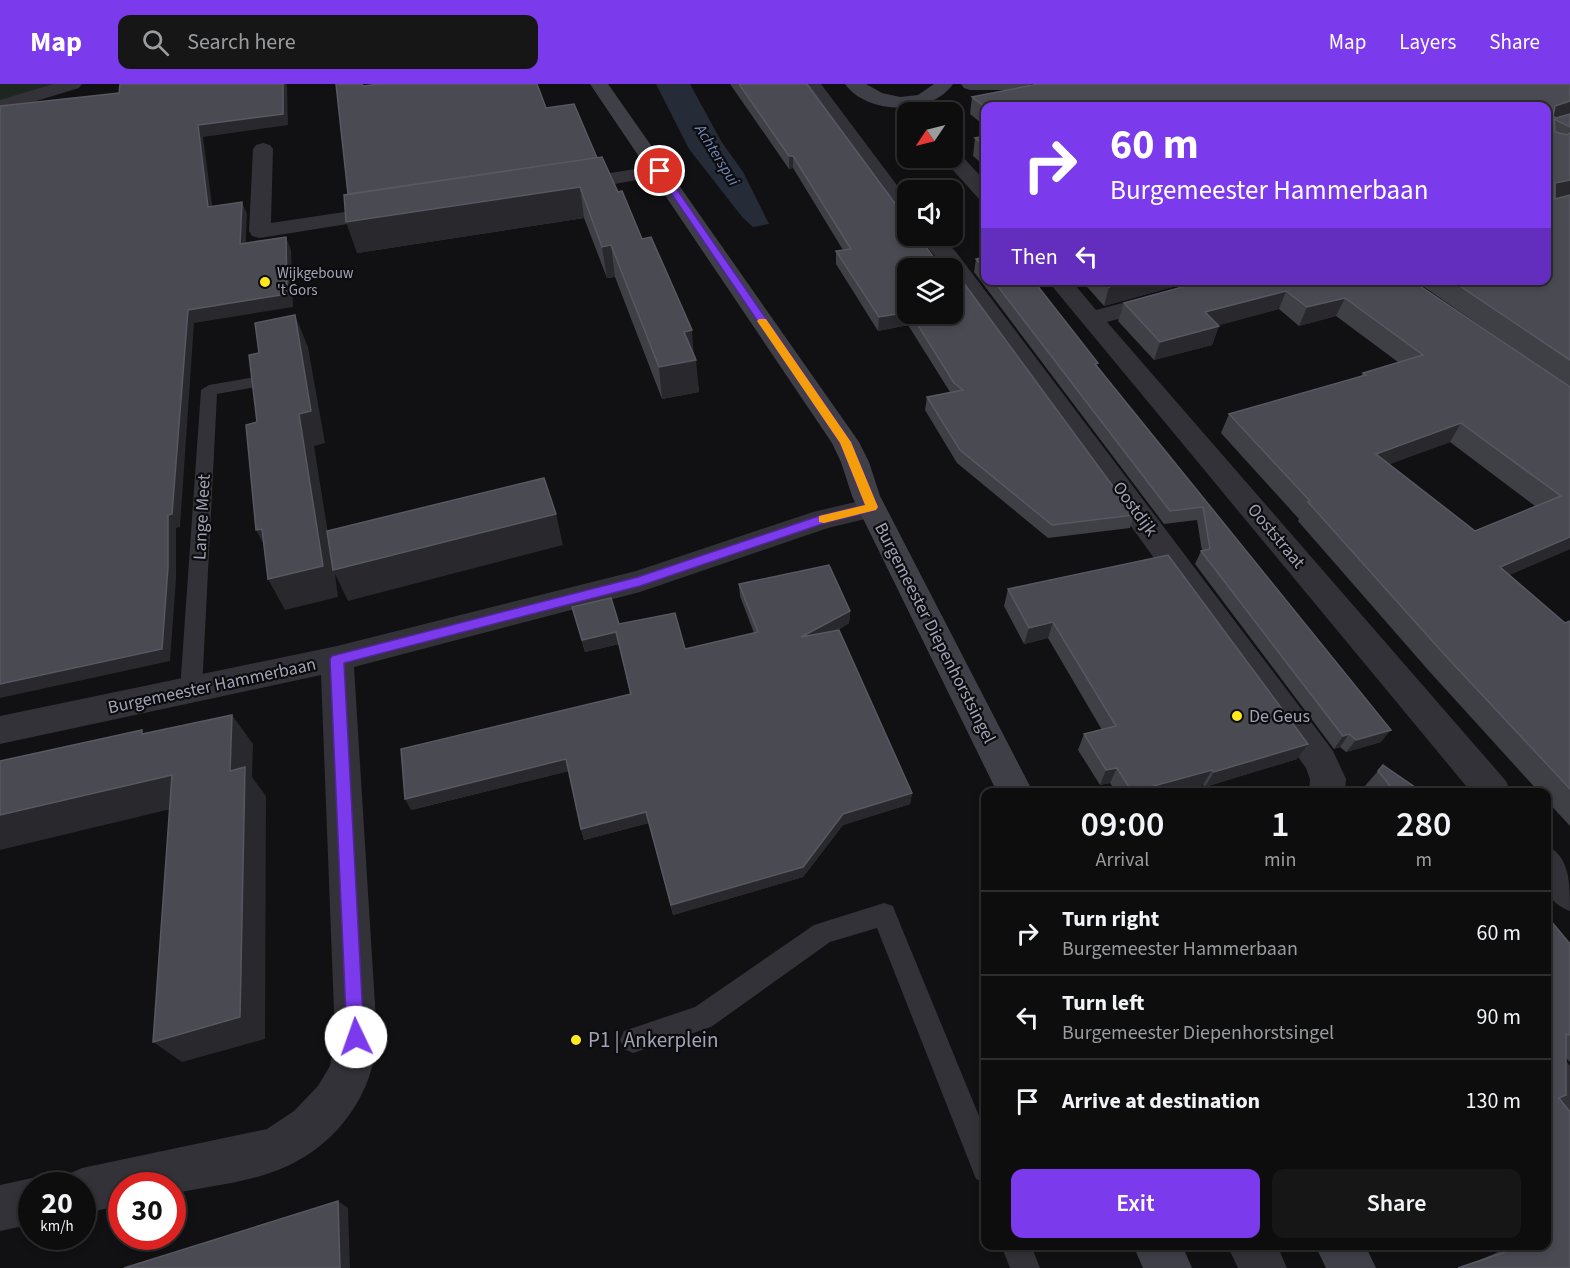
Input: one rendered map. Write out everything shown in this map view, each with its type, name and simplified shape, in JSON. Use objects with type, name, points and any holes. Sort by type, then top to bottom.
[{"type":"street","points":[[0,106],[72,84]]},
{"type":"street","name":"Burgemeester Diepenhorstsingel","points":[[598,84],[845,442],[872,507],[1013,788]]},
{"type":"street","points":[[812,84],[897,201]]},
{"type":"street","points":[[854,84],[881,99],[897,103]]},
{"type":"street","points":[[922,102],[933,96],[944,84]]},
{"type":"street","points":[[970,84],[1022,84]]},
{"type":"street","points":[[263,149],[260,231],[411,208]]},
{"type":"street","points":[[962,168],[981,189]]},
{"type":"street","points":[[541,189],[660,171]]},
{"type":"street","name":"Oostdijk","points":[[938,246],[948,257],[1321,761],[1327,773],[1329,788]]},
{"type":"street","name":"Ooststraat","points":[[1062,285],[1490,788]]},
{"type":"street","points":[[1090,319],[1219,285]]},
{"type":"street","name":"Burgemeester Hammerbaan","points":[[0,730],[337,659],[640,581],[823,519],[872,507]]},
{"type":"street","points":[[96,1188],[281,1146],[311,1125],[327,1108],[343,1087],[352,1068],[356,1037],[337,659]]},
{"type":"street","points":[[1551,868],[1570,893]]},
{"type":"street","points":[[1551,1076],[1570,1101]]},
{"type":"street","points":[[0,1208],[18,1204]]},
{"type":"street","points":[[1159,1250],[1168,1268]]},
{"type":"street","points":[[1254,1250],[1263,1268]]},
{"type":"street","points":[[1342,1250],[1352,1268]]},
{"type":"lane","name":"Lange Meet","points":[[191,690],[209,390],[255,382]]},
{"type":"lane","points":[[633,1040],[702,1018],[823,933],[884,914],[981,1156]]},
{"type":"lane","points":[[1018,1250],[1025,1268]]},
{"type":"shaded area","points":[[0,84],[56,84],[0,101]]},
{"type":"water","name":"Achterspui","points":[[656,84],[690,84],[721,141],[743,172],[769,224],[753,227],[743,218],[689,149]]},
{"type":"building","points":[[120,84],[283,84],[283,114],[198,125],[208,207],[242,202],[240,244],[286,237],[287,294],[188,310],[172,514],[168,515],[168,567],[162,649],[0,684],[0,106],[119,93]]},
{"type":"building","points":[[336,84],[364,86],[379,84],[537,84],[546,108],[574,104],[597,158],[348,194]]},
{"type":"building","points":[[739,84],[807,84],[897,206],[897,246],[925,246],[934,258],[897,258],[897,314],[879,317],[836,251],[851,249],[793,156],[789,156]]},
{"type":"building","points":[[1038,84],[1570,84],[1570,101],[1555,106],[1553,116],[1556,118],[1570,114],[1570,127],[1554,119],[1555,132],[1567,135],[1570,133],[1570,180],[1555,183],[1555,199],[1570,195],[1570,360],[1458,285],[1551,285],[1551,102],[981,102],[981,104],[972,97]]},
{"type":"building","points":[[602,157],[618,192],[622,191],[642,239],[651,237],[692,330],[684,332],[696,360],[659,367],[611,245],[602,247],[580,187],[346,222],[344,195]]},
{"type":"building","points":[[963,282],[1134,515],[1052,525],[960,450],[927,397],[963,390],[954,383],[917,324],[963,324]]},
{"type":"building","points":[[997,285],[1037,285],[1098,363],[1095,364],[1391,730],[1356,740],[1349,734],[1343,736],[1201,551],[1210,549],[1203,507],[1170,511]]},
{"type":"building","points":[[1190,285],[1418,285],[1570,387],[1570,537],[1500,567],[1565,623],[1570,621],[1570,789],[1443,653],[1308,502],[1310,501],[1229,414],[1366,375],[1363,373],[1423,355],[1345,298],[1307,307],[1286,291],[1205,312],[1219,326],[1160,342],[1124,303]],"holes":[[[1461,423],[1561,496],[1475,531],[1376,454]]]},
{"type":"building","points":[[295,315],[311,411],[299,414],[323,566],[268,579],[262,529],[256,530],[246,425],[257,422],[249,355],[259,353],[255,323]]},
{"type":"building","points":[[544,478],[556,514],[333,570],[327,531]]},
{"type":"building","points":[[1168,555],[1308,744],[1214,772],[1212,770],[1147,788],[1130,788],[1117,768],[1106,770],[1084,734],[1116,726],[1053,622],[1029,628],[1008,589]]},
{"type":"building","points":[[829,565],[850,611],[801,637],[839,630],[912,793],[843,814],[803,867],[671,905],[646,812],[581,829],[566,759],[405,799],[401,749],[631,694],[616,632],[582,640],[572,607],[611,598],[619,624],[675,613],[685,649],[758,632],[739,584]]},
{"type":"building","points":[[232,715],[230,771],[245,767],[240,1017],[153,1042],[172,775],[0,815],[0,761],[142,730],[142,734]]},
{"type":"building","points":[[1383,765],[1416,788],[1392,788],[1378,771]]},
{"type":"building","points":[[1551,921],[1570,944],[1570,1035],[1566,1034],[1566,1095],[1559,1098],[1570,1112],[1570,1268],[1458,1268],[1509,1250],[1551,1250]]},
{"type":"building","points":[[338,1201],[340,1268],[124,1268]]},
{"type":"slow traffic","points":[[762,321],[845,442],[872,507],[824,519]]},
{"type":"place","name":"Wijkgebouw 't Gors","points":[[265,282]]},
{"type":"place","name":"De Geus","points":[[1237,716]]},
{"type":"place","name":"P1 | Ankerplein","points":[[576,1040]]},
{"type":"route","points":[[356,1037],[337,659],[640,581],[687,567],[823,519],[872,507],[845,442],[660,171]]}]
